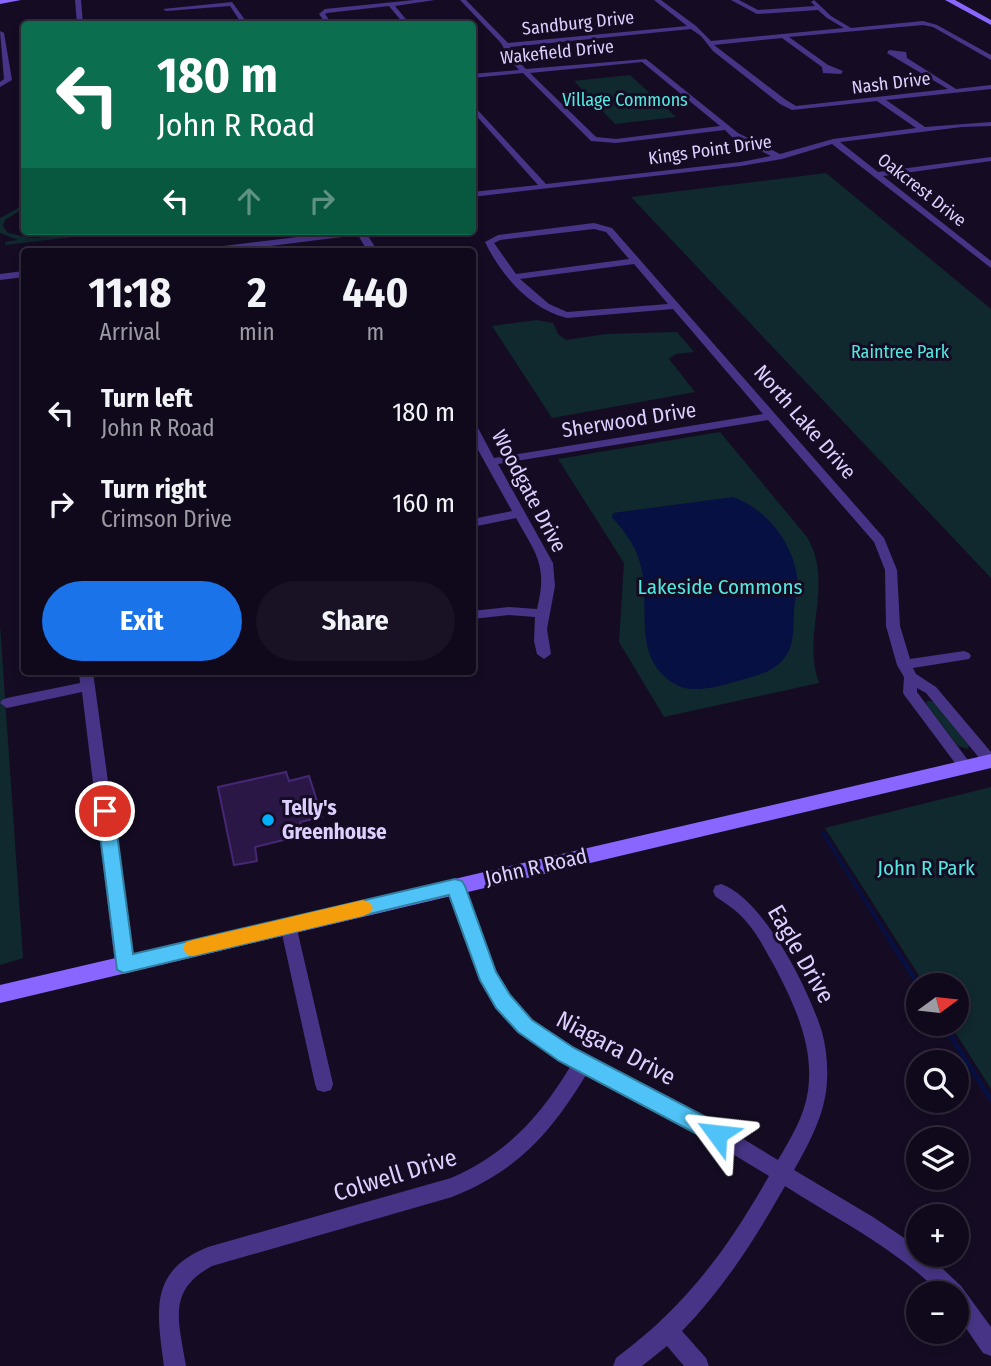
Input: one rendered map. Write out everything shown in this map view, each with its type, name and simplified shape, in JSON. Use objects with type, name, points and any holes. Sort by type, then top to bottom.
[{"type":"main road","points":[[0,2],[17,0]]},
{"type":"main road","points":[[949,0],[991,23]]},
{"type":"main road","name":"John R Road","points":[[0,994],[991,761]]},
{"type":"street","points":[[78,0],[80,21]]},
{"type":"street","points":[[327,21],[323,12],[432,0]]},
{"type":"street","points":[[463,0],[506,45],[512,58],[524,71],[590,136],[605,141],[726,128],[745,142],[779,157]]},
{"type":"street","points":[[657,0],[694,27],[709,43],[927,23],[991,58]]},
{"type":"street","points":[[734,0],[757,12],[820,8]]},
{"type":"street","points":[[812,0],[849,30]]},
{"type":"street","points":[[161,18],[164,6],[229,4],[235,6],[243,21]]},
{"type":"street","points":[[390,4],[404,21]]},
{"type":"street","name":"Sandburg Drive","points":[[506,45],[694,27]]},
{"type":"street","points":[[1,33],[8,78],[3,84]]},
{"type":"street","points":[[783,36],[826,66]]},
{"type":"street","name":"Nash Drive","points":[[709,43],[783,102],[795,108],[991,87]]},
{"type":"street","points":[[982,53],[991,52]]},
{"type":"street","name":"Wakefield Drive","points":[[476,76],[644,60],[726,128]]},
{"type":"street","points":[[904,60],[955,91]]},
{"type":"street","points":[[880,100],[922,129]]},
{"type":"street","points":[[476,110],[544,187]]},
{"type":"street","name":"Kings Point Drive","points":[[476,195],[779,157],[833,141],[922,129],[991,124]]},
{"type":"street","name":"Oakcrest Drive","points":[[833,141],[991,265]]},
{"type":"street","points":[[876,175],[991,159]]},
{"type":"street","name":"North Lake Drive","points":[[514,277],[490,244],[490,240],[603,226],[609,230],[880,541],[891,570],[893,626],[908,671],[909,693],[966,767]]},
{"type":"street","points":[[262,248],[342,235]]},
{"type":"street","points":[[514,277],[636,261]]},
{"type":"street","points":[[0,277],[21,274]]},
{"type":"street","points":[[514,277],[556,314],[675,306]]},
{"type":"street","name":"Sherwood Drive","points":[[492,462],[771,416]]},
{"type":"street","name":"Woodgate Drive","points":[[476,435],[521,513],[549,570],[548,593],[541,613],[540,639],[544,654]]},
{"type":"street","points":[[476,522],[521,513]]},
{"type":"street","points":[[476,615],[509,611],[541,613]]},
{"type":"street","points":[[908,671],[964,656]]},
{"type":"street","points":[[908,671],[931,690],[991,761]]},
{"type":"street","points":[[7,703],[87,679],[124,964]]},
{"type":"street","name":"Niagara Drive","points":[[455,886],[487,975],[503,1002],[535,1034],[583,1063],[674,1110],[900,1245],[942,1281]]},
{"type":"street","name":"Eagle Drive","points":[[624,1366],[668,1331],[721,1274],[805,1129],[816,1096],[818,1061],[814,1031],[803,1001],[758,924],[748,912],[721,891]]},
{"type":"street","points":[[288,925],[324,1084]]},
{"type":"street","name":"Colwell Drive","points":[[175,1366],[168,1299],[169,1291],[187,1267],[208,1256],[452,1187],[482,1174],[512,1155],[532,1137],[550,1117],[583,1063]]},
{"type":"street","name":"Niagara Drive","points":[[969,1314],[991,1345]]},
{"type":"street","points":[[668,1331],[698,1366]]},
{"type":"green space","name":"Village Commons","points":[[630,75],[676,117],[615,124],[595,103],[571,106],[568,102],[591,99],[574,81]]},
{"type":"green space","name":"Raintree Park","points":[[826,173],[991,309],[991,578],[631,197]]},
{"type":"green space","points":[[21,207],[21,210],[5,220],[3,226],[8,233],[33,238],[89,235],[5,245],[5,242],[18,240],[0,233],[0,218]]},
{"type":"green space","points":[[537,320],[553,323],[558,334],[566,340],[606,334],[677,332],[694,352],[676,354],[669,359],[695,392],[552,418],[492,326]]},
{"type":"green space","name":"Lakeside Commons","points":[[720,432],[807,537],[815,555],[818,591],[813,646],[819,683],[664,717],[619,642],[624,563],[558,459]]},
{"type":"green space","points":[[0,625],[23,958],[0,965]]},
{"type":"green space","points":[[926,702],[935,702],[969,746],[968,749],[958,746],[928,707]]},
{"type":"green space","name":"John R Park","points":[[991,787],[991,1089],[969,1050],[958,1036],[970,1036],[970,973],[917,973],[825,828]]},
{"type":"shaded area","points":[[733,497],[756,509],[766,518],[789,550],[797,580],[791,645],[781,662],[762,674],[708,688],[681,687],[661,673],[653,660],[645,631],[644,582],[639,560],[630,540],[612,517],[613,513]]},
{"type":"building","name":"Telly's Greenhouse","points":[[286,772],[289,781],[309,776],[322,817],[300,822],[304,835],[255,847],[257,861],[234,865],[218,787]]},
{"type":"waterway","points":[[823,833],[891,942]]},
{"type":"waterway","points":[[890,940],[911,973]]},
{"type":"waterway","points":[[951,1036],[991,1100]]},
{"type":"slow traffic","points":[[193,948],[363,908]]},
{"type":"place","name":"Telly's Greenhouse","points":[[268,820]]},
{"type":"route","points":[[105,811],[124,964],[455,886],[494,989],[525,1026],[566,1055],[717,1134]]}]
